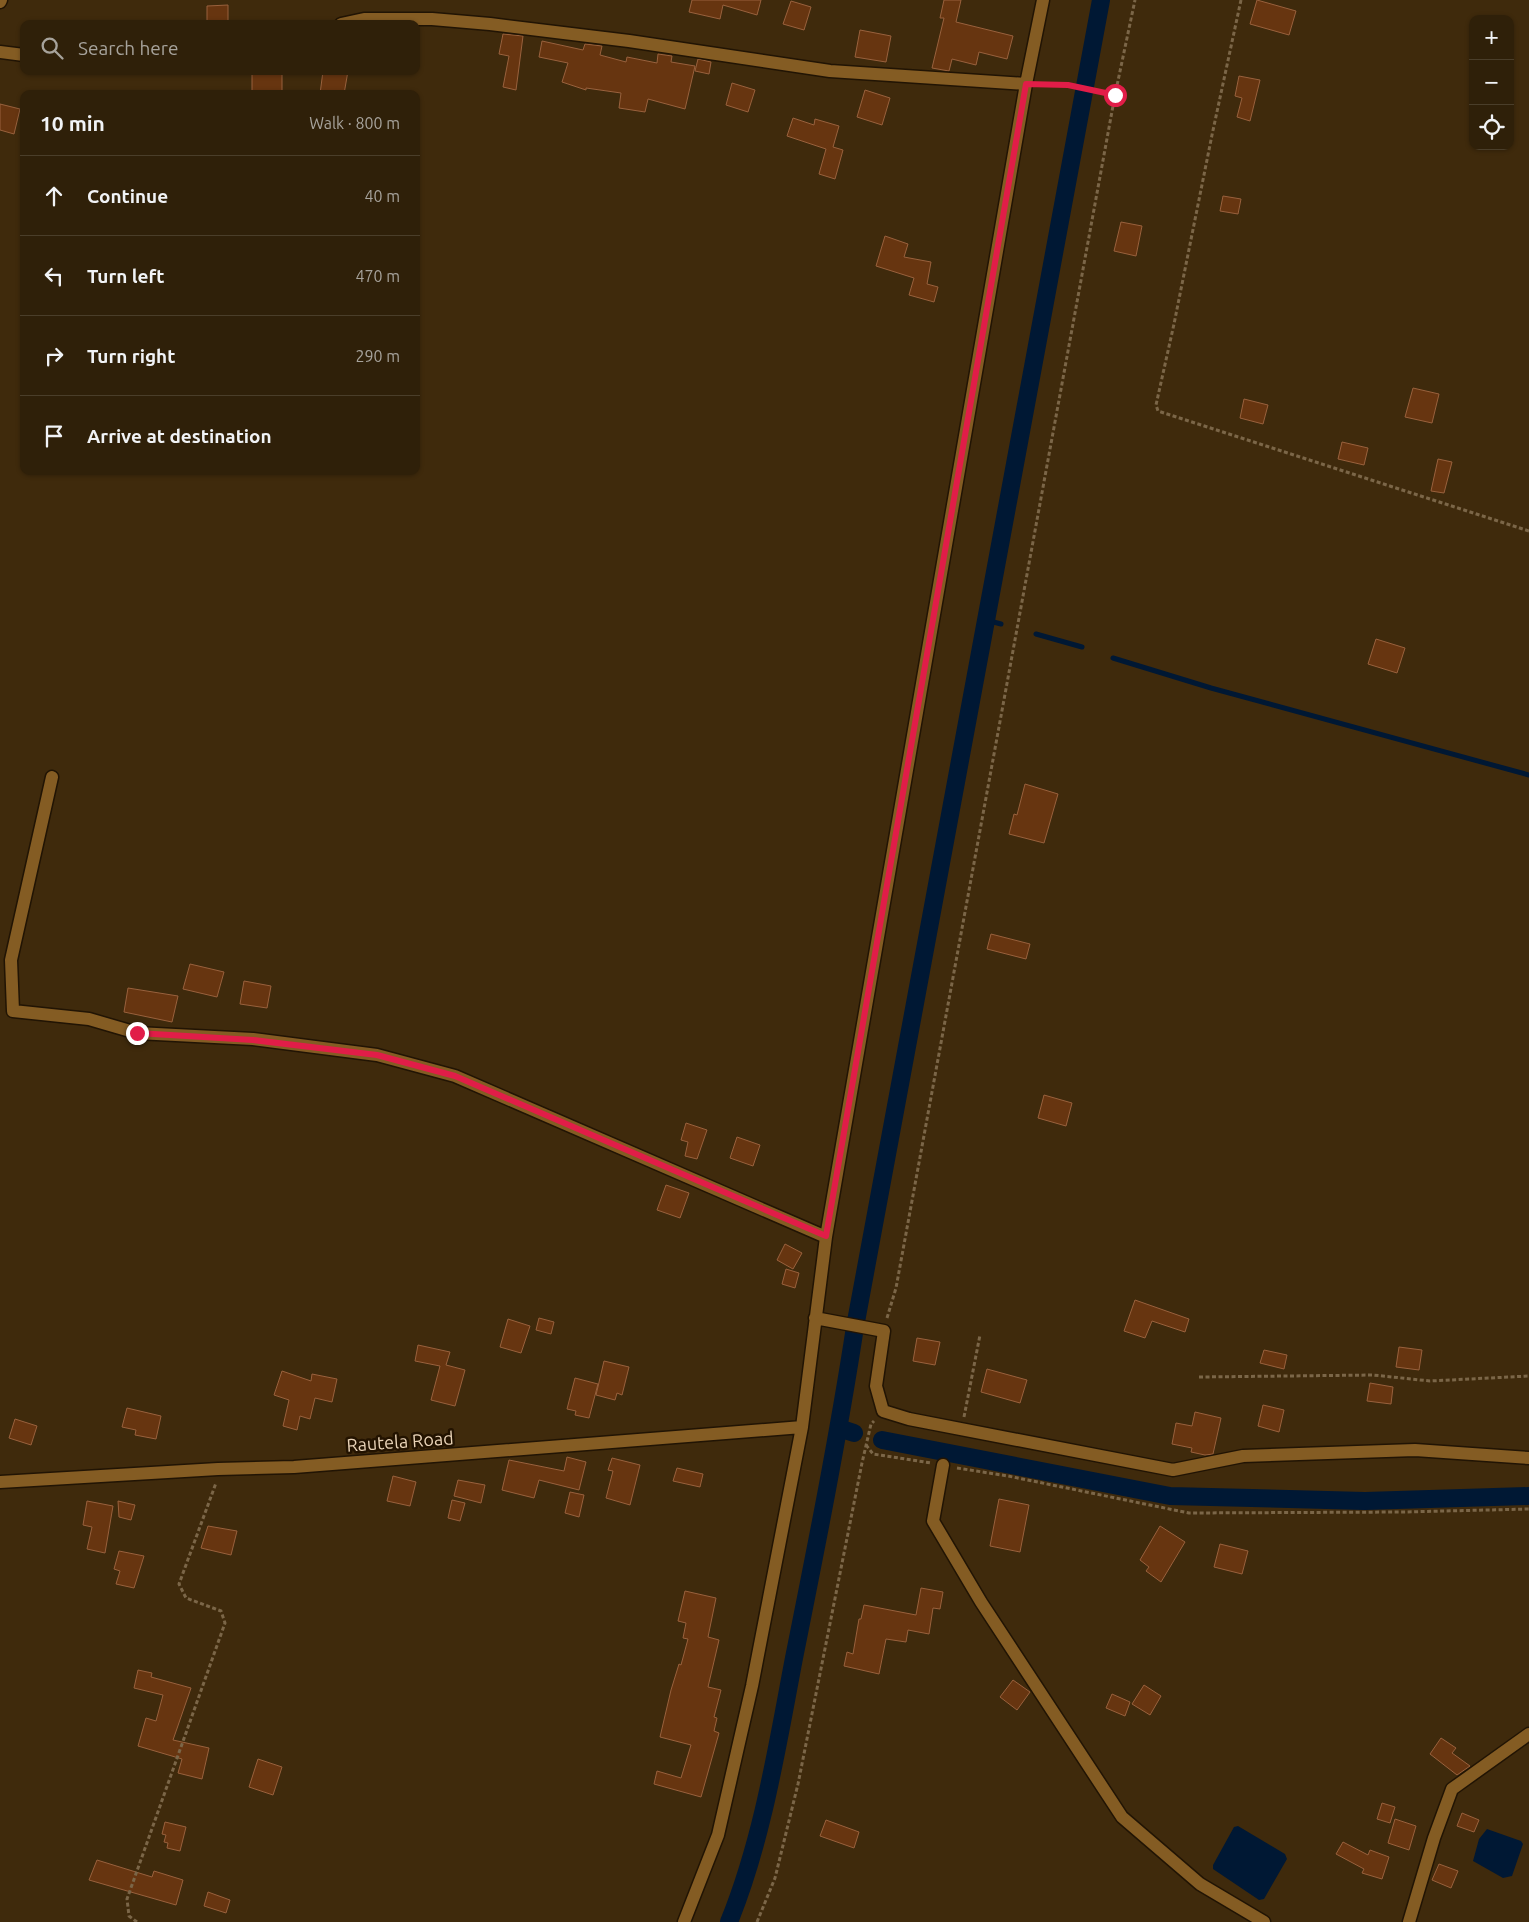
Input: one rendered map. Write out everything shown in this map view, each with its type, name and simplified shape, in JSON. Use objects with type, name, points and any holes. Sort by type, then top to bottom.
[{"type":"street","points":[[684,1922],[718,1835],[752,1686],[802,1427],[822,1318],[826,1236],[1026,84],[1043,0]]},
{"type":"street","points":[[359,20],[432,19],[490,24],[629,41],[830,71],[1026,84]]},
{"type":"street","points":[[0,52],[20,54]]},
{"type":"street","points":[[52,777],[11,960],[13,1011],[89,1019],[137,1033],[253,1040],[377,1055],[455,1076],[826,1236]]},
{"type":"street","points":[[822,1318],[878,1330],[876,1386],[884,1411],[909,1419],[962,1430],[1173,1470],[1243,1456],[1416,1450],[1529,1458]]},
{"type":"street","name":"Rautela Road","points":[[0,1482],[218,1469],[294,1467],[802,1427]]},
{"type":"street","points":[[943,1465],[933,1521],[981,1602],[1122,1817],[1200,1884],[1264,1922]]},
{"type":"street","points":[[1409,1922],[1434,1838],[1452,1789],[1529,1734]]},
{"type":"path","points":[[878,1330],[896,1288],[1115,95],[1135,0]]},
{"type":"path","points":[[1242,0],[1156,405],[1158,411],[1529,531]]},
{"type":"path","points":[[1026,84],[1068,85],[1115,95]]},
{"type":"path","points":[[962,1430],[980,1334]]},
{"type":"path","points":[[1199,1377],[1372,1375],[1430,1381],[1529,1376]]},
{"type":"path","points":[[757,1922],[775,1878],[798,1784],[871,1424],[884,1411]]},
{"type":"path","points":[[866,1445],[873,1454],[1008,1476],[1189,1513],[1403,1512],[1529,1509]]},
{"type":"path","points":[[137,1922],[129,1916],[127,1899],[225,1623],[221,1610],[186,1598],[179,1584],[217,1480],[218,1469]]},
{"type":"water","points":[[1238,1826],[1285,1854],[1287,1859],[1264,1899],[1259,1900],[1213,1869],[1213,1865],[1234,1827]]},
{"type":"water","points":[[1487,1829],[1521,1841],[1523,1844],[1512,1876],[1503,1878],[1473,1861],[1479,1839]]},
{"type":"building","points":[[692,0],[761,0],[757,15],[723,5],[720,19],[689,12]]},
{"type":"building","points":[[944,0],[961,0],[956,22],[1013,36],[1007,59],[979,52],[976,65],[952,59],[949,71],[932,68],[944,18],[940,18]]},
{"type":"building","points":[[1257,0],[1296,11],[1289,35],[1250,24]]},
{"type":"building","points":[[791,1],[811,7],[804,30],[783,24]]},
{"type":"building","points":[[228,5],[228,20],[207,20],[207,6]]},
{"type":"building","points":[[860,30],[891,36],[886,62],[855,57]]},
{"type":"building","points":[[503,34],[523,36],[516,90],[503,87],[509,56],[499,54]]},
{"type":"building","points":[[542,41],[583,50],[585,44],[602,46],[600,55],[626,62],[627,57],[657,63],[658,54],[672,56],[671,62],[695,66],[685,109],[648,99],[645,112],[619,108],[621,93],[586,88],[586,90],[562,82],[568,63],[539,57]]},
{"type":"building","points":[[698,59],[711,62],[709,74],[695,71]]},
{"type":"building","points":[[252,75],[282,75],[282,90],[252,90]]},
{"type":"building","points":[[322,75],[347,75],[345,90],[321,90]]},
{"type":"building","points":[[1239,76],[1260,80],[1250,121],[1237,117],[1242,98],[1235,96]]},
{"type":"building","points":[[732,83],[755,90],[748,112],[726,105]]},
{"type":"building","points":[[865,90],[890,98],[882,125],[857,117]]},
{"type":"building","points":[[0,104],[20,109],[14,134],[0,130]]},
{"type":"building","points":[[793,118],[814,125],[815,119],[839,126],[833,147],[843,150],[835,179],[819,174],[826,149],[787,136]]},
{"type":"building","points":[[1223,196],[1241,199],[1238,214],[1220,211]]},
{"type":"building","points":[[1121,222],[1142,226],[1136,256],[1114,251]]},
{"type":"building","points":[[885,236],[908,244],[904,257],[931,262],[927,284],[938,287],[934,302],[909,295],[914,278],[876,266]]},
{"type":"building","points":[[1413,388],[1439,394],[1432,423],[1405,417]]},
{"type":"building","points":[[1244,399],[1268,405],[1263,424],[1240,418]]},
{"type":"building","points":[[1342,442],[1368,448],[1364,465],[1338,459]]},
{"type":"building","points":[[1438,459],[1452,462],[1444,493],[1431,491]]},
{"type":"building","points":[[1376,639],[1405,648],[1397,673],[1368,664]]},
{"type":"building","points":[[1025,784],[1058,794],[1044,843],[1009,834],[1014,814],[1017,815]]},
{"type":"building","points":[[991,934],[1030,944],[1026,959],[987,949]]},
{"type":"building","points":[[190,964],[224,972],[217,997],[183,989]]},
{"type":"building","points":[[244,981],[271,986],[267,1008],[240,1004]]},
{"type":"building","points":[[128,988],[178,996],[172,1022],[124,1012]]},
{"type":"building","points":[[1044,1095],[1072,1103],[1066,1126],[1038,1118]]},
{"type":"building","points":[[686,1123],[707,1130],[697,1159],[685,1156],[688,1142],[681,1140]]},
{"type":"building","points":[[737,1137],[760,1145],[753,1166],[730,1158]]},
{"type":"building","points":[[666,1185],[689,1193],[680,1218],[657,1210]]},
{"type":"building","points":[[785,1244],[802,1253],[793,1269],[777,1260]]},
{"type":"building","points":[[786,1269],[799,1273],[795,1288],[782,1284]]},
{"type":"building","points":[[1135,1300],[1189,1319],[1185,1332],[1152,1321],[1145,1338],[1124,1331]]},
{"type":"building","points":[[539,1318],[554,1322],[551,1334],[536,1330]]},
{"type":"building","points":[[508,1319],[530,1326],[521,1353],[500,1347]]},
{"type":"building","points":[[917,1338],[940,1342],[935,1365],[913,1361]]},
{"type":"building","points":[[418,1345],[450,1352],[446,1365],[465,1370],[455,1406],[431,1400],[440,1366],[415,1361]]},
{"type":"building","points":[[1399,1347],[1422,1350],[1419,1370],[1396,1367]]},
{"type":"building","points":[[1264,1350],[1287,1355],[1284,1369],[1260,1363]]},
{"type":"building","points":[[604,1361],[629,1367],[622,1395],[617,1393],[615,1400],[596,1395]]},
{"type":"building","points":[[987,1369],[1027,1380],[1020,1403],[981,1392]]},
{"type":"building","points":[[282,1371],[311,1381],[312,1374],[337,1379],[332,1402],[315,1398],[310,1419],[300,1416],[297,1430],[283,1426],[289,1400],[274,1395]]},
{"type":"building","points":[[575,1378],[598,1384],[589,1418],[575,1415],[576,1411],[567,1409]]},
{"type":"building","points":[[1370,1383],[1393,1387],[1391,1404],[1367,1401]]},
{"type":"building","points":[[1263,1405],[1284,1410],[1279,1432],[1258,1426]]},
{"type":"building","points":[[127,1408],[161,1416],[156,1439],[135,1435],[136,1430],[122,1427]]},
{"type":"building","points":[[1195,1412],[1221,1418],[1213,1454],[1205,1455],[1191,1452],[1192,1448],[1172,1444],[1176,1423],[1192,1426]]},
{"type":"building","points":[[15,1419],[37,1426],[31,1445],[9,1438]]},
{"type":"building","points":[[567,1457],[586,1462],[579,1490],[539,1480],[534,1498],[502,1490],[509,1460],[564,1471]]},
{"type":"building","points":[[612,1458],[640,1465],[630,1505],[606,1498],[613,1471],[608,1470]]},
{"type":"building","points":[[677,1468],[703,1474],[700,1487],[673,1481]]},
{"type":"building","points":[[393,1476],[416,1482],[410,1506],[387,1501]]},
{"type":"building","points":[[458,1480],[485,1485],[481,1503],[454,1496]]},
{"type":"building","points":[[570,1492],[584,1495],[579,1517],[565,1513]]},
{"type":"building","points":[[999,1499],[1029,1505],[1020,1552],[990,1546]]},
{"type":"building","points":[[452,1500],[465,1503],[460,1521],[448,1518]]},
{"type":"building","points":[[87,1501],[113,1506],[105,1553],[87,1549],[92,1527],[83,1525]]},
{"type":"building","points":[[118,1501],[135,1505],[131,1520],[119,1517]]},
{"type":"building","points":[[208,1526],[237,1531],[231,1555],[201,1548]]},
{"type":"building","points":[[1160,1526],[1185,1542],[1161,1582],[1146,1571],[1149,1567],[1140,1560]]},
{"type":"building","points":[[1220,1544],[1248,1551],[1242,1574],[1214,1567]]},
{"type":"building","points":[[119,1551],[144,1556],[134,1588],[116,1584],[120,1571],[114,1569]]},
{"type":"building","points":[[921,1588],[943,1592],[940,1609],[933,1608],[929,1634],[908,1630],[906,1642],[886,1639],[879,1674],[844,1666],[847,1652],[853,1654],[859,1619],[861,1619],[864,1605],[916,1615]]},
{"type":"building","points":[[685,1591],[716,1598],[708,1637],[719,1640],[708,1687],[721,1690],[714,1717],[717,1718],[714,1731],[719,1733],[701,1797],[654,1784],[657,1771],[681,1778],[691,1745],[660,1737],[671,1690],[679,1664],[681,1665],[688,1639],[683,1638],[686,1623],[678,1621]]},
{"type":"building","points":[[138,1670],[152,1673],[151,1677],[191,1688],[173,1740],[209,1748],[202,1779],[178,1773],[182,1759],[138,1746],[146,1718],[156,1721],[163,1695],[134,1688]]},
{"type":"building","points":[[1013,1680],[1030,1692],[1017,1710],[1000,1697]]},
{"type":"building","points":[[1144,1685],[1161,1696],[1150,1715],[1132,1704]]},
{"type":"building","points":[[1112,1694],[1130,1702],[1125,1716],[1106,1708]]},
{"type":"building","points":[[1441,1738],[1456,1748],[1452,1753],[1470,1766],[1457,1775],[1430,1754]]},
{"type":"building","points":[[258,1759],[282,1767],[273,1795],[249,1787]]},
{"type":"building","points":[[1382,1803],[1395,1807],[1390,1823],[1377,1819]]},
{"type":"building","points":[[1462,1813],[1479,1820],[1474,1832],[1457,1826]]},
{"type":"building","points":[[1395,1819],[1416,1826],[1409,1850],[1388,1843]]},
{"type":"building","points":[[826,1820],[859,1832],[854,1848],[820,1836]]},
{"type":"building","points":[[165,1822],[186,1827],[180,1851],[167,1848],[168,1843],[164,1842],[166,1835],[162,1834]]},
{"type":"building","points":[[1343,1842],[1368,1855],[1370,1850],[1389,1857],[1382,1879],[1362,1873],[1364,1869],[1336,1854]]},
{"type":"building","points":[[97,1860],[152,1877],[154,1871],[183,1880],[176,1905],[89,1880]]},
{"type":"building","points":[[1439,1864],[1458,1871],[1451,1888],[1432,1880]]},
{"type":"building","points":[[208,1892],[230,1900],[226,1913],[204,1906]]},
{"type":"waterway","points":[[729,1922],[751,1858],[775,1758],[1101,0]]},
{"type":"waterway","points":[[986,620],[1001,624]]},
{"type":"waterway","points":[[1036,634],[1082,647]]},
{"type":"waterway","points":[[1113,658],[1211,688],[1529,775]]},
{"type":"waterway","points":[[839,1428],[854,1433]]},
{"type":"waterway","points":[[882,1440],[1170,1496],[1365,1501],[1529,1496]]},
{"type":"route","points":[[137,1033],[253,1040],[377,1055],[455,1076],[826,1236],[1026,84],[1068,85],[1115,95]]}]
